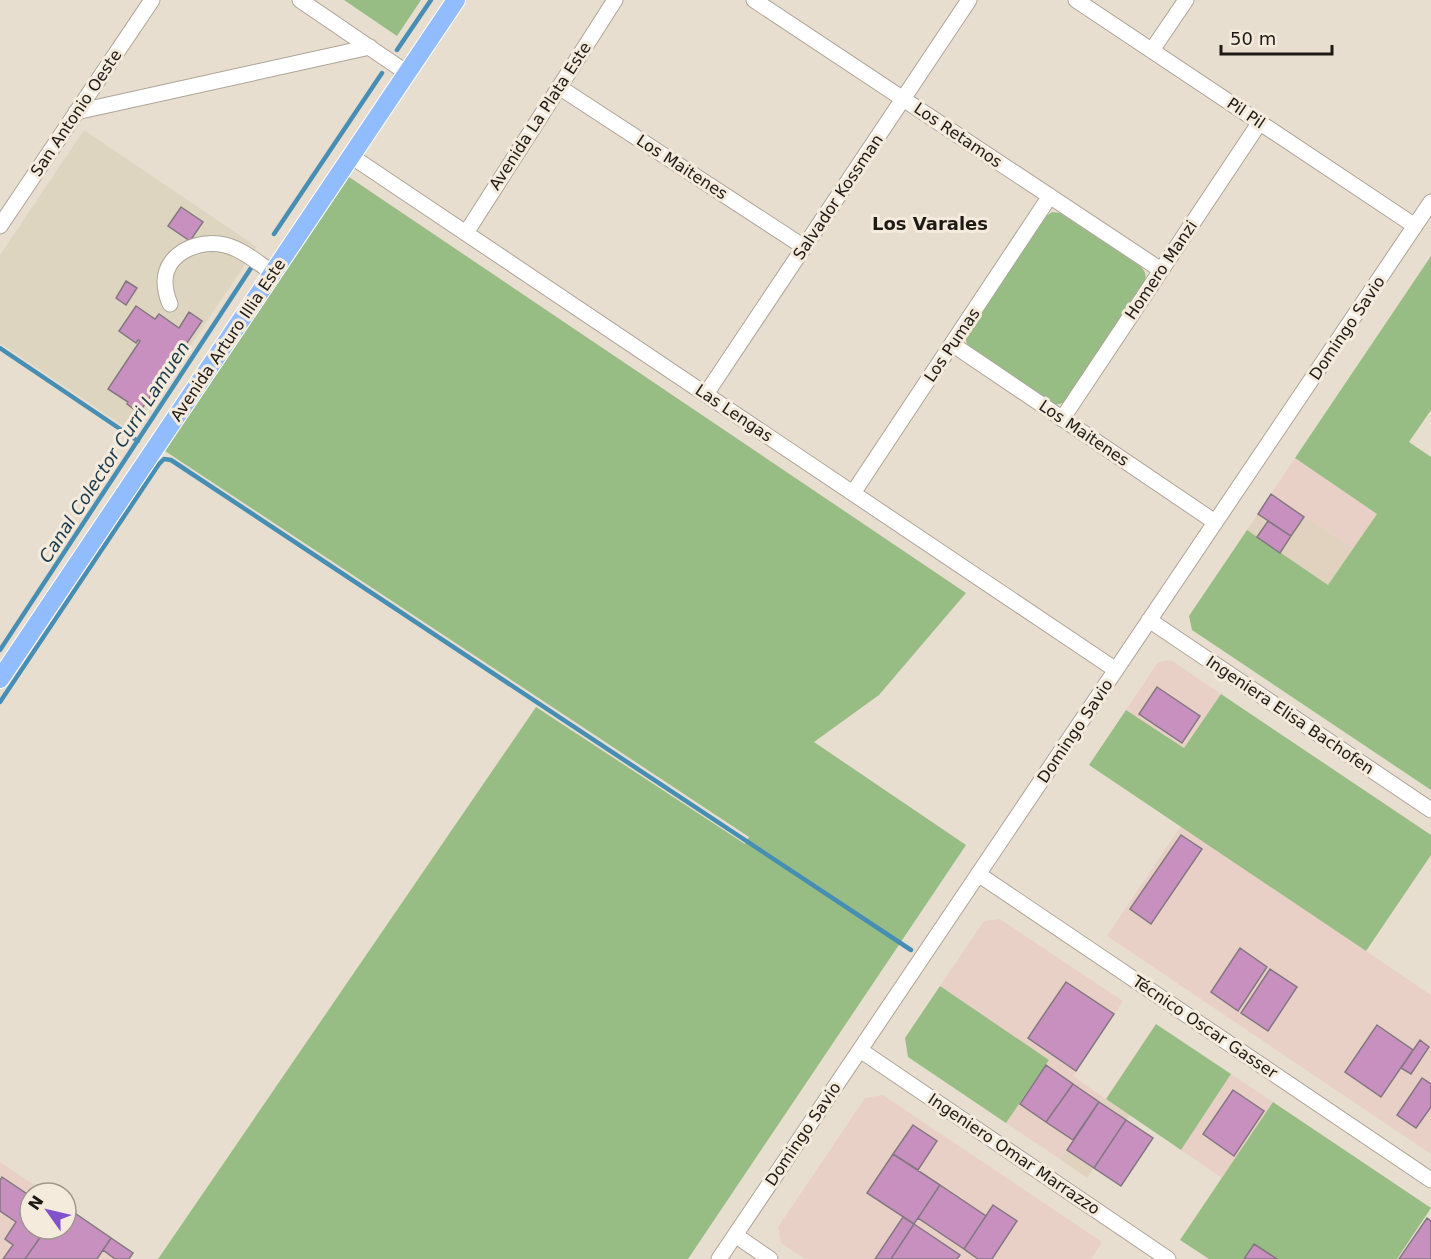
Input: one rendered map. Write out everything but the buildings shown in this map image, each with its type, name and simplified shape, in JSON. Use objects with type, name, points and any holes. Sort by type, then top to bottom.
[{"type":"main road","name":"Avenida Arturo Illia Este","points":[[0,679],[456,0]]},
{"type":"street","name":"San Antonio Oeste","points":[[0,226],[152,0]]},
{"type":"street","points":[[300,0],[407,73]]},
{"type":"street","name":"Avenida La Plata Este","points":[[465,233],[615,0]]},
{"type":"street","name":"Los Retamos","points":[[754,0],[1161,270]]},
{"type":"street","name":"Salvador Kossman","points":[[706,394],[969,0]]},
{"type":"street","name":"Pil Pil","points":[[1076,0],[1415,226]]},
{"type":"street","points":[[1152,50],[1186,0]]},
{"type":"street","points":[[76,112],[370,48]]},
{"type":"street","name":"Los Maitenes","points":[[559,87],[804,248]]},
{"type":"street","name":"Homero Manzi","points":[[1062,419],[1260,122]]},
{"type":"street","name":"Las Lengas","points":[[351,156],[1116,670]]},
{"type":"street","name":"Los Pumas","points":[[853,493],[1050,196]]},
{"type":"street","name":"Domingo Savio","points":[[719,1259],[1431,202]]},
{"type":"street","points":[[170,304],[165,280],[170,264],[182,252],[198,245],[217,244],[234,248],[273,273]]},
{"type":"street","name":"Los Maitenes","points":[[952,344],[1215,522]]},
{"type":"street","name":"Ingeniera Elisa Bachofen","points":[[1149,620],[1431,810]]},
{"type":"street","name":"Técnico Oscar Gasser","points":[[978,874],[1431,1180]]},
{"type":"street","name":"Ingeniero Omar Marrazzo","points":[[860,1050],[1168,1259]]},
{"type":"street","points":[[735,1235],[770,1259]]},
{"type":"shaded area","points":[[84,130],[257,247],[132,432],[0,343],[0,255]]},
{"type":"shaded area","points":[[1295,458],[1378,514],[1353,549],[1271,494]]},
{"type":"shaded area","points":[[1271,494],[1353,549],[1328,585],[1247,530]]},
{"type":"shaded area","points":[[1171,660],[1221,694],[1184,748],[1126,710],[1158,662]]},
{"type":"shaded area","points":[[1181,826],[1431,995],[1431,1154],[1107,936]]},
{"type":"shaded area","points":[[1000,919],[1123,1001],[1073,1076],[1103,1097],[1060,1159],[1006,1123],[1049,1060],[940,986],[984,921]]},
{"type":"shaded area","points":[[1231,1074],[1273,1102],[1222,1178],[1181,1150]]},
{"type":"shaded area","points":[[883,1095],[1102,1242],[1091,1259],[805,1259],[781,1243],[778,1227],[865,1098]]},
{"type":"shaded area","points":[[1103,1097],[1130,1115],[1087,1178],[1060,1159]]},
{"type":"shaded area","points":[[0,1162],[28,1181],[18,1181],[18,1241],[78,1241],[78,1215],[133,1253],[129,1259],[0,1259]]},
{"type":"green space","points":[[344,0],[421,0],[397,36]]},
{"type":"green space","points":[[349,177],[966,593],[879,695],[814,742],[966,845],[688,1259],[158,1259],[536,707],[745,844],[749,837],[165,451]]},
{"type":"green space","points":[[1052,212],[1060,213],[1139,265],[1146,276],[1144,283],[1066,401],[1061,404],[1052,404],[970,348],[966,340],[967,334],[1045,217]]},
{"type":"green space","points":[[1431,256],[1431,410],[1409,442],[1431,457],[1431,790],[1192,630],[1189,616],[1247,530],[1328,585],[1377,514],[1295,458]]},
{"type":"green space","points":[[1221,694],[1431,835],[1431,855],[1366,951],[1089,765],[1126,710],[1184,748]]},
{"type":"green space","points":[[940,986],[1049,1060],[1006,1123],[908,1057],[905,1038]]},
{"type":"green space","points":[[1156,1024],[1231,1074],[1181,1150],[1106,1099]]},
{"type":"green space","points":[[1273,1102],[1431,1208],[1397,1259],[1209,1259],[1180,1240]]},
{"type":"waterway","name":"Canal Colector Curri Lamuen","points":[[397,50],[431,0]]},
{"type":"waterway","name":"Canal Colector Curri Lamuen","points":[[274,234],[382,73]]},
{"type":"waterway","name":"Canal Colector Curri Lamuen","points":[[0,650],[251,268]]},
{"type":"waterway","points":[[0,348],[138,441]]},
{"type":"waterway","points":[[0,702],[159,464],[164,459],[171,460],[911,950]]},
{"type":"district","name":"Los Varales","points":[[930,223]]}]
